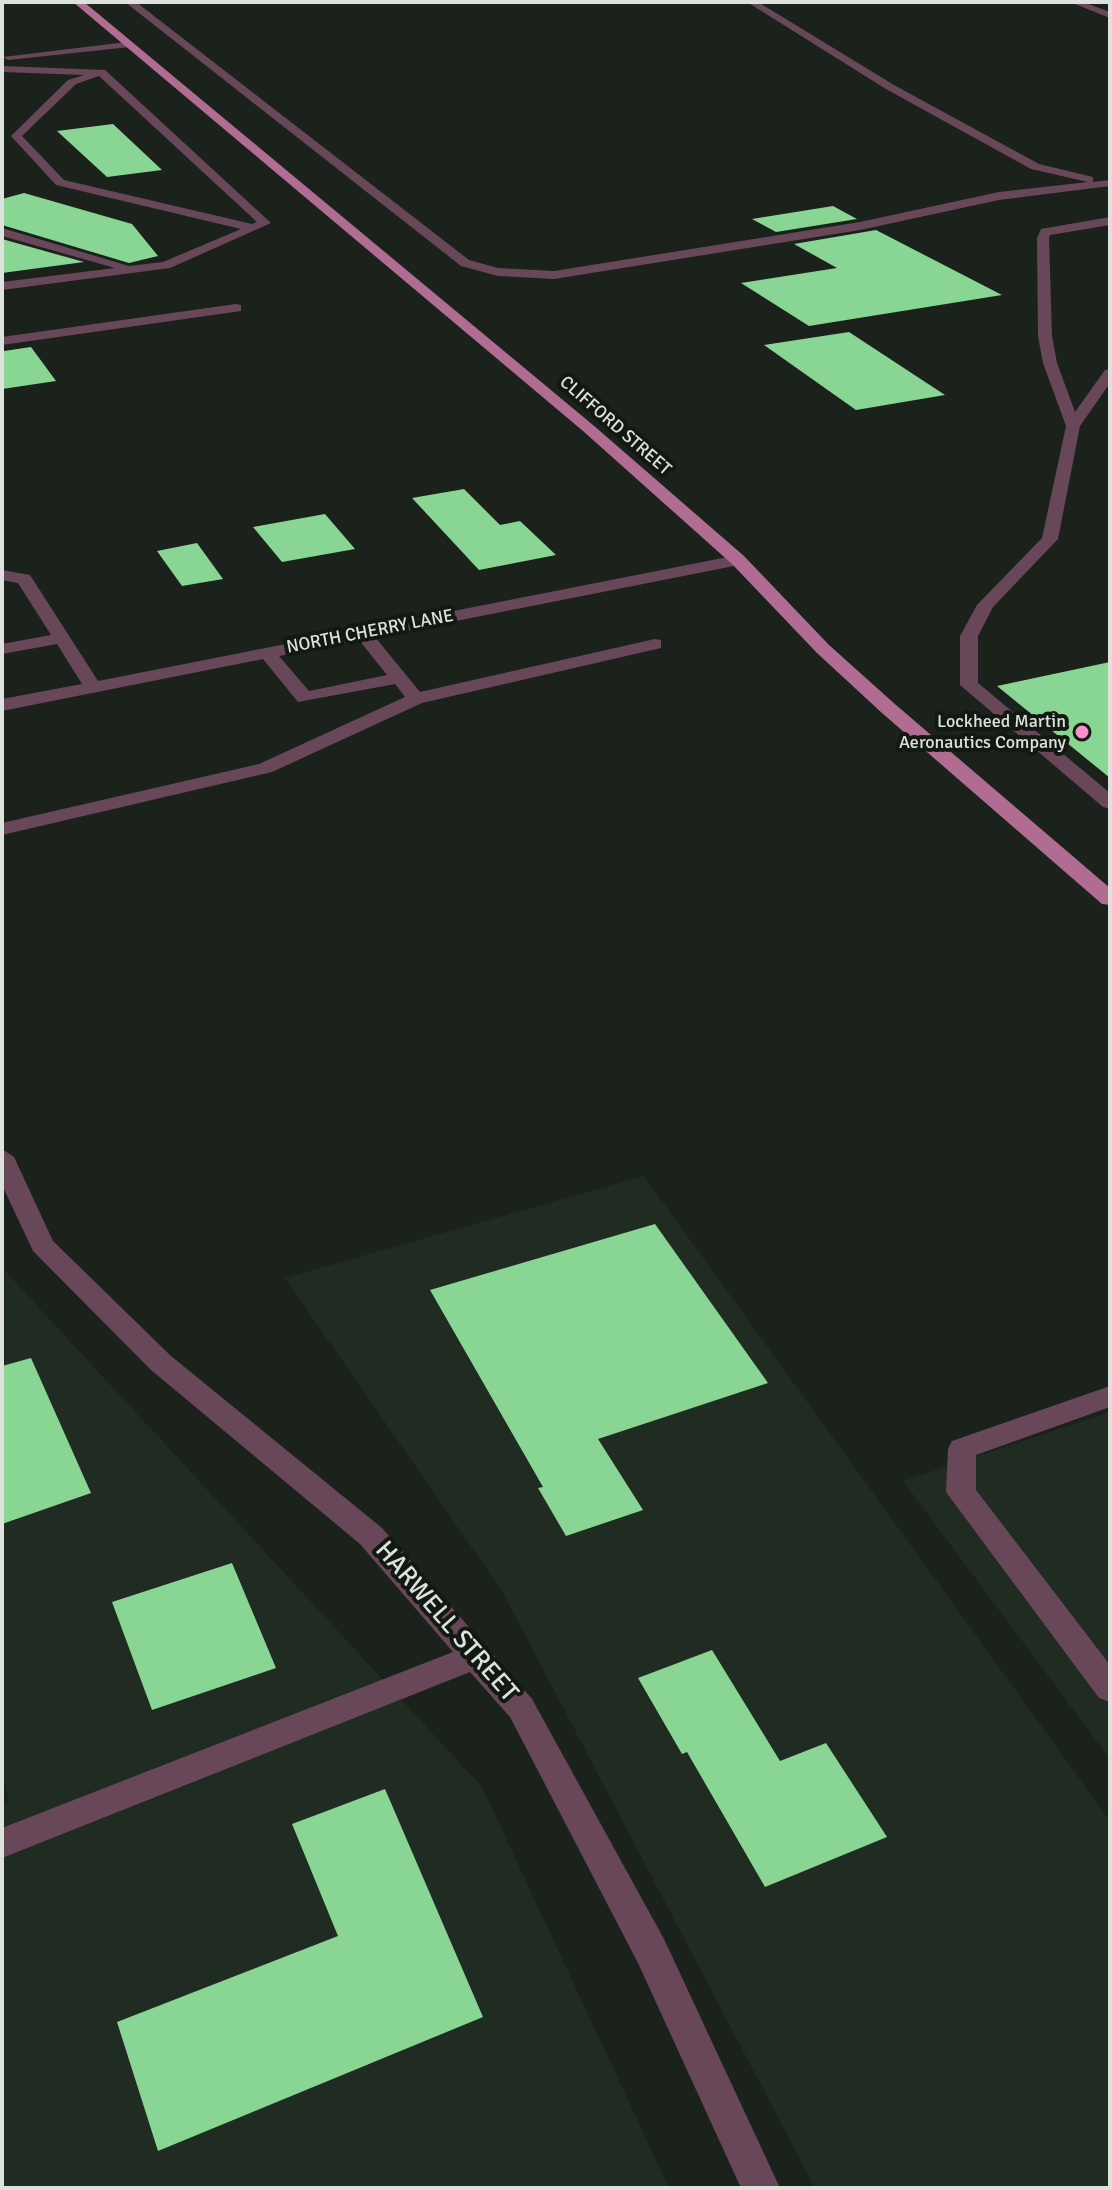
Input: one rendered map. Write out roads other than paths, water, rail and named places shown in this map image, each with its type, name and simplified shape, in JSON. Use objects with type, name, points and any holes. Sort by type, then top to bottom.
[{"type":"main road","name":"CLIFFORD STREET","points":[[78,2],[428,293],[738,560],[823,649],[1110,899]]},
{"type":"street","points":[[130,2],[465,263],[498,272],[554,275],[860,226],[999,196],[1109,183]]},
{"type":"street","points":[[752,2],[890,87],[1035,167],[1109,183]]},
{"type":"street","points":[[1075,2],[1110,15]]},
{"type":"street","points":[[2,57],[127,45]]},
{"type":"street","points":[[2,69],[101,72],[265,223],[166,265],[2,286]]},
{"type":"street","points":[[101,72],[72,82],[16,136],[60,183],[253,228]]},
{"type":"street","points":[[1073,426],[1050,363],[1045,336],[1043,238],[1045,232],[1110,221]]},
{"type":"street","points":[[2,232],[135,269]]},
{"type":"street","points":[[2,341],[236,308]]},
{"type":"street","points":[[1110,373],[1073,426],[1050,539],[986,605],[969,636],[969,685],[1110,803]]},
{"type":"street","name":"NORTH CHERRY LANE","points":[[2,705],[738,560]]},
{"type":"street","points":[[2,575],[24,579],[93,687]]},
{"type":"street","points":[[363,634],[416,699]]},
{"type":"street","points":[[2,649],[61,638]]},
{"type":"street","points":[[2,829],[265,768],[416,699],[655,644]]},
{"type":"street","points":[[267,653],[305,698],[399,678]]},
{"type":"street","name":"HARWELL STREET","points":[[2,1157],[42,1245],[161,1363],[371,1536],[521,1708],[651,1951],[761,2188]]},
{"type":"street","points":[[1110,1396],[962,1449],[961,1492],[1110,1689]]},
{"type":"street","points":[[2,1843],[476,1656]]},
{"type":"place","name":"Lockheed Martin Aeronautics Company","points":[[1082,732]]}]
